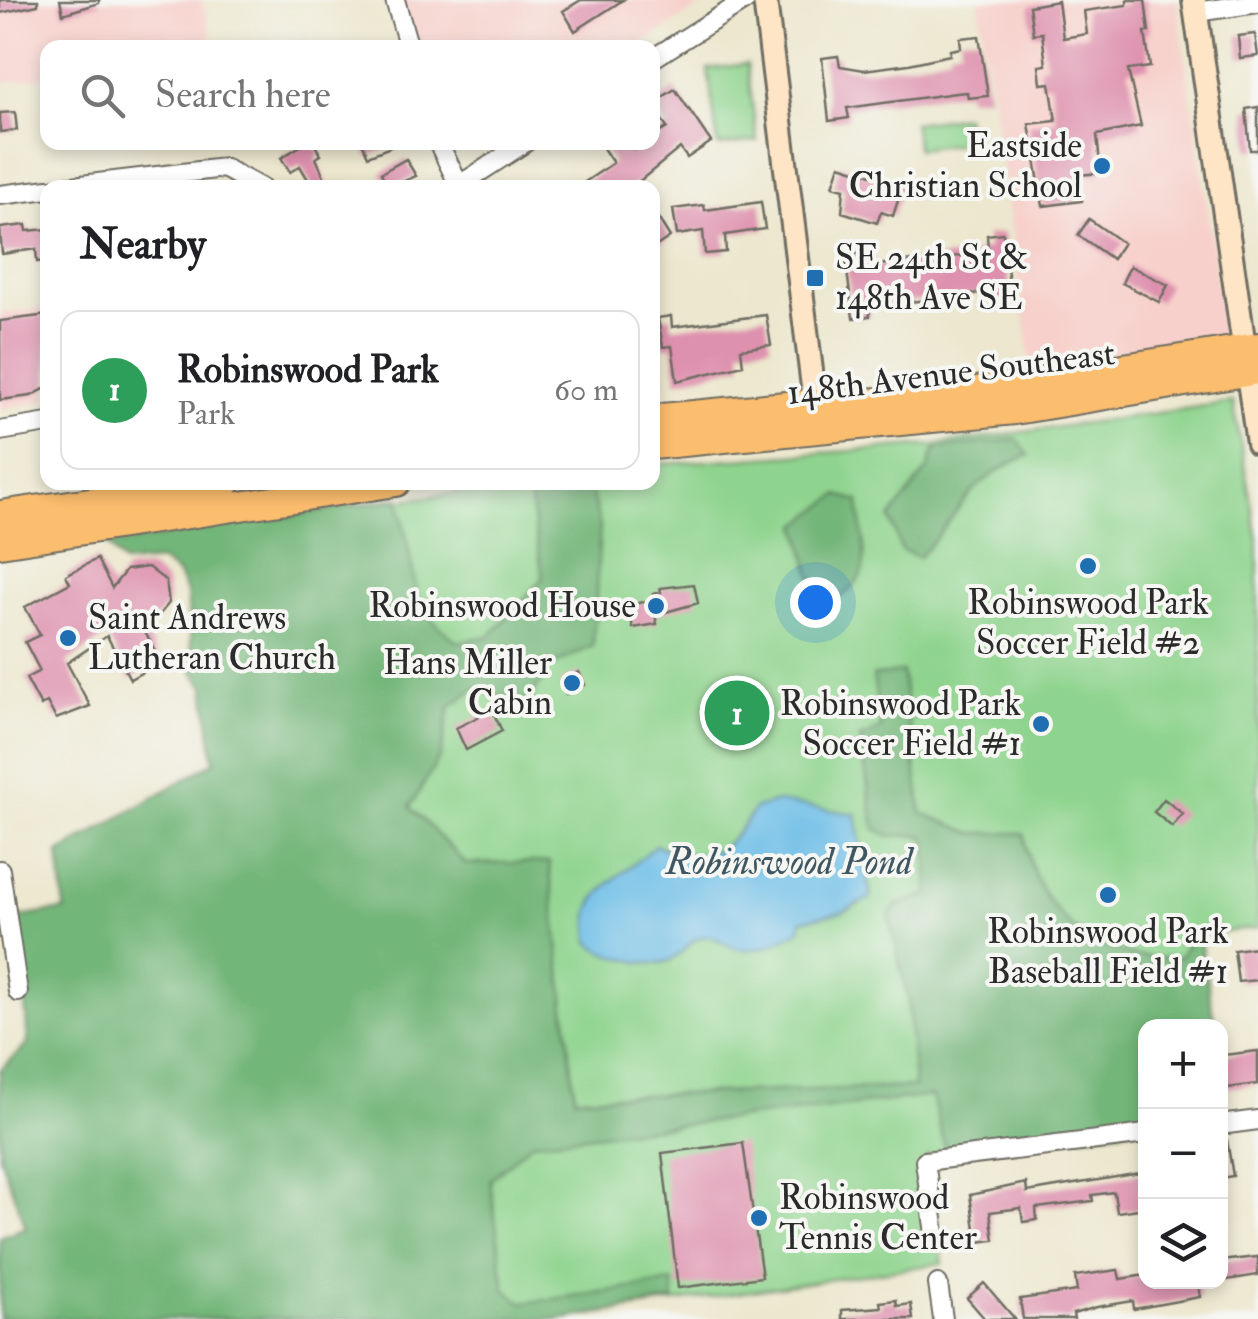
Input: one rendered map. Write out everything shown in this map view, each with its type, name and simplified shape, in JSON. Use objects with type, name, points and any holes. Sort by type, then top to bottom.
[{"type":"main road","name":"148th Avenue Southeast","points":[[660,444],[912,401],[1252,359]]},
{"type":"main road","name":"148th Avenue Southeast","points":[[660,420],[817,416]]},
{"type":"main road","points":[[0,516],[210,490]]},
{"type":"main road","points":[[0,544],[210,490]]},
{"type":"street","points":[[395,0],[407,40]]},
{"type":"street","points":[[660,54],[746,0]]},
{"type":"street","points":[[765,0],[817,416]]},
{"type":"street","points":[[1258,4],[1195,6],[1252,359],[1258,443]]},
{"type":"street","points":[[441,150],[454,180]]},
{"type":"street","points":[[466,180],[513,150]]},
{"type":"street","points":[[123,180],[224,168],[246,180]]},
{"type":"street","points":[[0,195],[40,190]]},
{"type":"street","points":[[0,431],[40,424]]},
{"type":"street","points":[[0,870],[18,992]]},
{"type":"street","points":[[1228,1123],[1258,1120]]},
{"type":"street","points":[[936,1241],[925,1161],[1138,1135]]},
{"type":"street","points":[[938,1284],[943,1319]]},
{"type":"shaded area","points":[[0,0],[202,0],[212,40],[40,40],[40,78],[0,83]]},
{"type":"shaded area","points":[[395,0],[711,0],[648,40],[407,40]]},
{"type":"shaded area","name":"Eastside Christian School","points":[[978,0],[1177,0],[1225,332],[1219,339],[1031,365]]},
{"type":"shaded area","points":[[40,309],[40,401],[0,409],[0,314]]},
{"type":"green space","points":[[747,64],[757,141],[718,146],[708,69]]},
{"type":"green space","points":[[965,116],[969,142],[917,149],[913,123]]},
{"type":"green space","points":[[1233,402],[1258,541],[1258,928],[1199,935],[1211,1019],[1138,1019],[1138,1128],[928,1156],[943,1263],[561,1319],[75,1319],[236,886],[193,532],[473,490],[660,490],[660,465],[934,445]]},
{"type":"green space","points":[[1017,439],[1029,455],[976,488],[919,557],[901,550],[890,518],[928,469],[935,449]]},
{"type":"green space","points":[[528,490],[591,490],[600,526],[593,646],[549,667],[529,703],[475,688],[450,707],[441,755],[410,807],[466,864],[549,862],[575,1097],[914,1087],[908,999],[889,916],[895,906],[929,894],[927,842],[922,835],[890,836],[875,829],[860,738],[881,729],[873,676],[902,672],[922,813],[973,833],[1024,833],[1041,888],[1075,929],[1097,943],[1150,958],[1180,957],[1193,935],[1199,935],[1214,1019],[1138,1019],[1138,1128],[946,1153],[932,1096],[532,1142],[490,1180],[505,1289],[523,1303],[673,1282],[674,1301],[560,1319],[0,1319],[0,1237],[26,1227],[0,1157],[0,1070],[28,1044],[19,917],[65,910],[59,853],[214,762],[205,687],[193,671],[187,594],[177,573],[160,561],[124,564],[107,545],[399,498],[420,609],[457,642],[490,636],[543,578]]},
{"type":"green space","points":[[838,495],[859,501],[864,562],[854,585],[826,606],[811,575],[798,525]]},
{"type":"water","name":"Robinswood Pond","points":[[778,802],[856,814],[871,898],[842,912],[802,920],[800,930],[769,946],[753,949],[735,948],[705,937],[695,940],[674,959],[650,963],[615,956],[590,942],[589,912],[595,899],[655,845],[690,854],[714,852],[725,846],[755,808]]},
{"type":"building","points":[[0,0],[38,0],[38,5],[0,13]]},
{"type":"building","points":[[60,0],[99,0],[99,3],[63,14]]},
{"type":"building","points":[[581,0],[623,0],[575,31],[563,11]]},
{"type":"building","points":[[1127,0],[1145,0],[1149,32],[1145,32],[1150,67],[1128,70],[1141,126],[1097,135],[1101,173],[1078,175],[1082,201],[1043,206],[1029,124],[1056,121],[1050,83],[1041,84],[1039,66],[1046,65],[1042,33],[1033,34],[1029,6],[1058,1],[1063,38],[1087,34],[1084,11],[1127,5]]},
{"type":"building","points":[[1255,34],[1258,56],[1240,58],[1238,36]]},
{"type":"building","points":[[979,36],[988,96],[968,98],[967,92],[847,108],[849,118],[829,121],[822,58],[838,56],[840,66],[864,70],[909,64],[950,55],[950,50],[961,48],[960,38]]},
{"type":"building","points":[[675,89],[711,142],[687,158],[680,148],[641,180],[588,180],[613,163],[604,150],[660,150],[660,132],[667,128],[660,117],[660,99]]},
{"type":"building","points":[[1258,107],[1258,150],[1250,150],[1246,109]]},
{"type":"building","points":[[15,112],[17,130],[0,132],[0,113]]},
{"type":"building","points":[[294,150],[318,150],[321,155],[316,158],[326,180],[308,180],[300,166],[290,172],[281,158]]},
{"type":"building","points":[[406,159],[416,176],[385,180],[381,173]]},
{"type":"building","points":[[840,165],[903,185],[893,216],[881,212],[877,223],[842,212],[844,189],[833,186]]},
{"type":"building","points":[[761,202],[765,229],[725,235],[726,252],[705,254],[703,231],[677,235],[673,209],[704,205],[705,210]]},
{"type":"building","points":[[1089,219],[1123,243],[1112,259],[1078,235]]},
{"type":"building","points":[[660,221],[670,237],[660,244]]},
{"type":"building","points":[[26,225],[27,231],[40,230],[40,262],[36,249],[2,254],[0,228]]},
{"type":"building","points":[[1003,233],[1011,300],[994,302],[992,292],[869,307],[870,316],[853,318],[845,255],[863,253],[864,263],[877,265],[978,254],[977,250],[988,249],[987,235]]},
{"type":"building","points":[[1130,266],[1168,285],[1159,302],[1122,283]]},
{"type":"building","points":[[766,315],[771,345],[741,349],[743,365],[677,381],[672,346],[663,347],[660,318],[671,316],[672,327]]},
{"type":"building","points":[[40,316],[40,391],[31,396],[0,400],[0,321]]},
{"type":"building","name":"Saint Andrews Lutheran Church","points":[[97,559],[112,588],[126,570],[148,567],[166,581],[169,603],[155,620],[140,622],[161,662],[130,679],[107,636],[67,663],[90,706],[56,719],[47,702],[41,706],[26,678],[40,671],[25,642],[40,635],[25,607],[70,583],[66,575]]},
{"type":"building","name":"Robinswood House","points":[[694,584],[698,603],[655,615],[657,624],[633,628],[628,605],[654,600],[653,594],[661,592],[660,588]]},
{"type":"building","name":"Hans Miller Cabin","points":[[579,672],[585,685],[566,694],[560,682]]},
{"type":"building","points":[[492,710],[502,731],[466,750],[456,728]]},
{"type":"building","points":[[1164,799],[1183,814],[1172,827],[1154,812]]},
{"type":"building","points":[[1256,947],[1258,980],[1238,982],[1234,950]]},
{"type":"building","points":[[1258,1051],[1258,1084],[1228,1088],[1228,1054]]},
{"type":"building","points":[[743,1143],[762,1277],[678,1288],[662,1153]]},
{"type":"building","points":[[1228,1146],[1233,1176],[1228,1177]]},
{"type":"building","points":[[1138,1173],[1138,1209],[1117,1212],[1114,1192],[1092,1195],[1093,1201],[1036,1208],[1037,1220],[1023,1222],[1021,1208],[990,1212],[994,1240],[977,1242],[970,1195],[1026,1183],[1027,1192]]},
{"type":"building","points":[[1258,1257],[1258,1275],[1228,1280],[1228,1260]]},
{"type":"building","points":[[1118,1270],[1120,1279],[1138,1276],[1138,1289],[1199,1289],[1200,1297],[1134,1309],[1133,1301],[1097,1307],[1073,1314],[1074,1319],[1023,1319],[1020,1299],[1077,1291],[1075,1276]]},
{"type":"building","points":[[984,1283],[1015,1319],[985,1319],[967,1298]]},
{"type":"building","points":[[896,1300],[897,1306],[911,1304],[913,1319],[842,1319],[842,1310],[881,1307],[880,1302]]},
{"type":"place","name":"Eastside Christian School","points":[[1102,166]]},
{"type":"place","name":"SE 24th St & 148th Ave SE","points":[[815,278]]},
{"type":"place","name":"Robinswood Park Soccer Field #2","points":[[1088,566]]},
{"type":"place","name":"Robinswood House","points":[[656,606]]},
{"type":"place","name":"Saint Andrews Lutheran Church","points":[[68,638]]},
{"type":"place","name":"Hans Miller Cabin","points":[[572,683]]},
{"type":"place","name":"Robinswood Park","points":[[737,713]]},
{"type":"place","name":"Robinswood Park Soccer Field #1","points":[[1041,724]]},
{"type":"place","name":"Robinswood Park Baseball Field #1","points":[[1108,895]]},
{"type":"place","name":"Robinswood Tennis Center","points":[[759,1218]]}]
